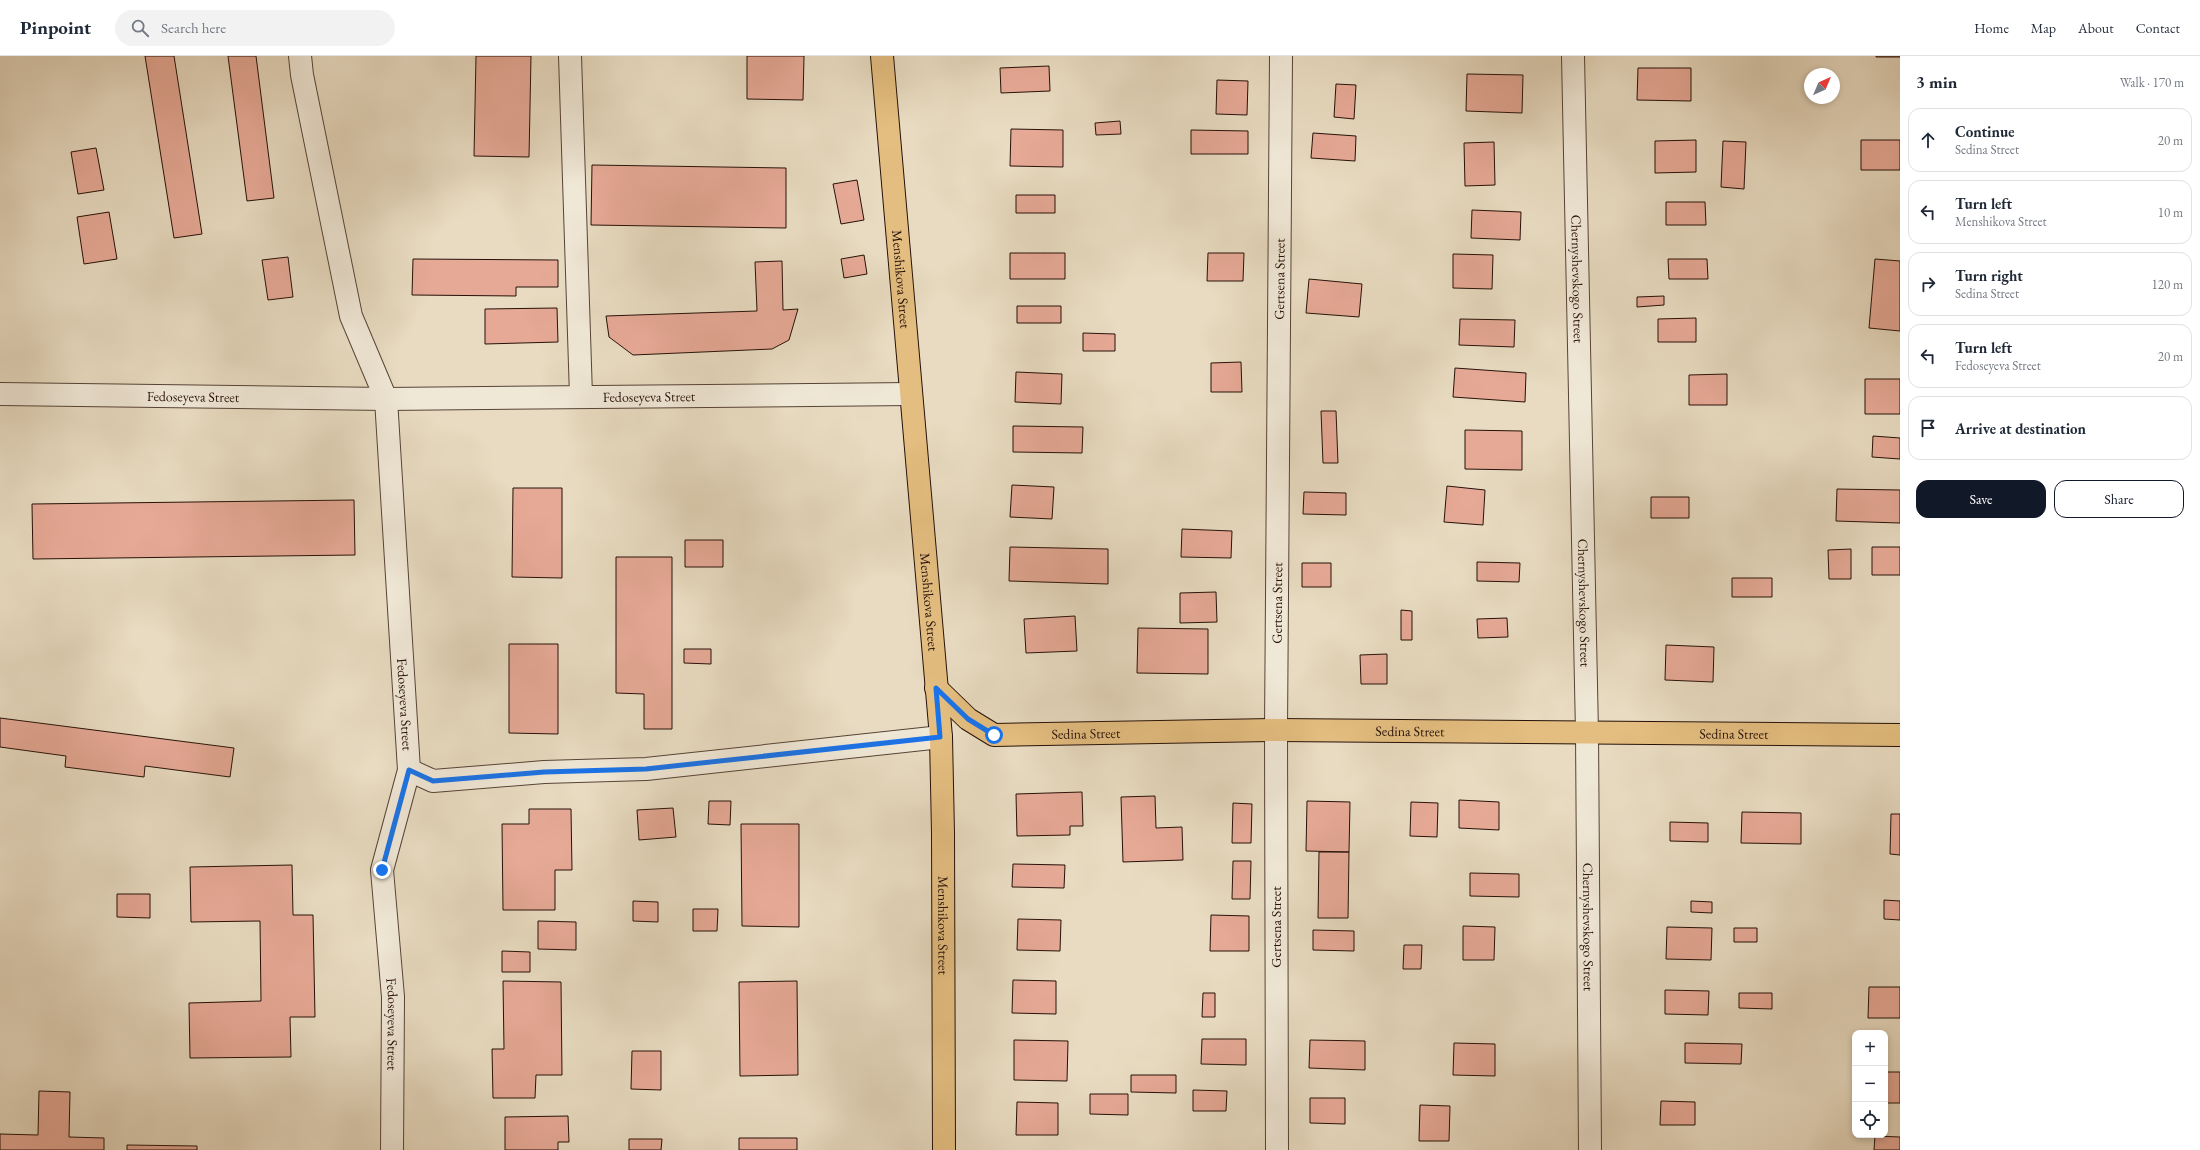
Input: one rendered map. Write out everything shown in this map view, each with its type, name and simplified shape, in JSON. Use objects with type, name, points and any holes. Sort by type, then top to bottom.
[{"type":"main road","name":"Menshikova Street","points":[[882,56],[940,737],[943,834],[944,1150]]},
{"type":"main road","name":"Sedina Street","points":[[936,688],[968,719],[994,735],[1276,730],[1900,734]]},
{"type":"street","points":[[300,56],[302,75],[351,316],[386,399]]},
{"type":"street","points":[[570,56],[581,396]]},
{"type":"street","name":"Gertsena Street","points":[[1277,1150],[1276,730],[1281,56]]},
{"type":"street","name":"Chernyshevskogo Street","points":[[1573,56],[1586,733],[1590,1150]]},
{"type":"street","name":"Fedoseyeva Street","points":[[0,394],[386,399],[911,394]]},
{"type":"street","name":"Fedoseyeva Street","points":[[386,399],[409,770],[382,870],[393,997],[392,1150]]},
{"type":"street","points":[[409,770],[433,781],[544,772],[646,769],[940,737]]},
{"type":"building","points":[[145,56],[174,56],[202,234],[174,238]]},
{"type":"building","points":[[228,56],[256,56],[274,198],[247,201]]},
{"type":"building","points":[[476,56],[531,56],[529,157],[474,156]]},
{"type":"building","points":[[747,56],[804,56],[803,100],[747,99]]},
{"type":"building","points":[[1900,56],[1900,57],[1876,57]]},
{"type":"building","points":[[1049,66],[1050,91],[1001,93],[1000,68]]},
{"type":"building","points":[[1638,68],[1691,68],[1691,101],[1637,100]]},
{"type":"building","points":[[1467,74],[1523,75],[1522,113],[1466,111]]},
{"type":"building","points":[[1217,80],[1248,81],[1247,115],[1216,114]]},
{"type":"building","points":[[1336,84],[1356,85],[1354,119],[1334,117]]},
{"type":"building","points":[[1120,121],[1121,134],[1096,135],[1095,123]]},
{"type":"building","points":[[1011,129],[1063,130],[1063,167],[1010,166]]},
{"type":"building","points":[[1191,130],[1248,131],[1248,154],[1191,154]]},
{"type":"building","points":[[1313,133],[1356,136],[1355,161],[1311,158]]},
{"type":"building","points":[[1696,140],[1696,172],[1655,173],[1655,141]]},
{"type":"building","points":[[1861,140],[1900,140],[1900,170],[1861,170]]},
{"type":"building","points":[[1723,141],[1746,142],[1744,189],[1721,187]]},
{"type":"building","points":[[1494,142],[1495,185],[1465,186],[1464,143]]},
{"type":"building","points":[[96,148],[104,190],[78,194],[71,152]]},
{"type":"building","points":[[592,165],[786,168],[786,228],[591,225]]},
{"type":"building","points":[[857,180],[864,220],[841,224],[833,184]]},
{"type":"building","points":[[1016,195],[1055,195],[1055,213],[1016,213]]},
{"type":"building","points":[[1666,202],[1705,202],[1706,225],[1666,225]]},
{"type":"building","points":[[1472,210],[1521,212],[1520,240],[1471,238]]},
{"type":"building","points":[[109,212],[117,259],[84,264],[77,217]]},
{"type":"building","points":[[1010,253],[1065,253],[1065,279],[1010,279]]},
{"type":"building","points":[[1208,253],[1244,253],[1243,281],[1207,281]]},
{"type":"building","points":[[1453,254],[1493,255],[1492,289],[1453,288]]},
{"type":"building","points":[[864,255],[867,274],[844,278],[841,259]]},
{"type":"building","points":[[288,257],[293,297],[268,300],[262,260]]},
{"type":"building","points":[[413,259],[558,260],[558,287],[516,287],[516,296],[412,295]]},
{"type":"building","points":[[1668,259],[1707,259],[1708,279],[1669,279]]},
{"type":"building","points":[[1875,259],[1900,261],[1900,331],[1869,328]]},
{"type":"building","points":[[782,261],[783,310],[798,309],[789,340],[772,349],[633,355],[609,337],[606,316],[757,311],[755,262]]},
{"type":"building","points":[[1309,279],[1362,284],[1359,317],[1306,313]]},
{"type":"building","points":[[1664,296],[1664,305],[1637,307],[1637,297]]},
{"type":"building","points":[[1017,306],[1061,306],[1061,323],[1017,323]]},
{"type":"building","points":[[557,308],[558,342],[485,344],[485,309]]},
{"type":"building","points":[[1696,318],[1696,342],[1658,342],[1658,319]]},
{"type":"building","points":[[1460,319],[1515,320],[1514,347],[1459,345]]},
{"type":"building","points":[[1083,333],[1115,334],[1115,351],[1083,351]]},
{"type":"building","points":[[1241,362],[1242,392],[1211,392],[1211,363]]},
{"type":"building","points":[[1455,368],[1526,373],[1525,402],[1453,397]]},
{"type":"building","points":[[1016,372],[1062,374],[1061,404],[1015,402]]},
{"type":"building","points":[[1727,374],[1727,405],[1689,405],[1689,375]]},
{"type":"building","points":[[1865,379],[1900,379],[1900,414],[1865,414]]},
{"type":"building","points":[[1321,411],[1336,411],[1338,463],[1323,463]]},
{"type":"building","points":[[1013,426],[1083,427],[1082,453],[1013,452]]},
{"type":"building","points":[[1465,430],[1522,431],[1522,470],[1465,469]]},
{"type":"building","points":[[1873,436],[1900,438],[1900,459],[1872,457]]},
{"type":"building","points":[[1012,485],[1054,487],[1052,519],[1010,517]]},
{"type":"building","points":[[1447,486],[1485,490],[1483,525],[1444,522]]},
{"type":"building","points":[[513,488],[562,488],[562,578],[512,577]]},
{"type":"building","points":[[1837,489],[1900,490],[1900,523],[1836,521]]},
{"type":"building","points":[[1304,492],[1346,493],[1346,515],[1303,514]]},
{"type":"building","points":[[1651,497],[1689,497],[1689,518],[1651,518]]},
{"type":"building","points":[[354,500],[355,555],[33,559],[32,504]]},
{"type":"building","points":[[1182,529],[1232,531],[1231,558],[1181,557]]},
{"type":"building","points":[[685,540],[723,540],[723,567],[685,567]]},
{"type":"building","points":[[1010,547],[1108,549],[1108,584],[1009,581]]},
{"type":"building","points":[[1872,547],[1900,547],[1900,575],[1872,575]]},
{"type":"building","points":[[1851,549],[1851,579],[1829,579],[1828,550]]},
{"type":"building","points":[[616,557],[672,557],[672,729],[644,729],[644,694],[616,693]]},
{"type":"building","points":[[1477,562],[1520,563],[1519,582],[1477,581]]},
{"type":"building","points":[[1302,563],[1331,563],[1331,587],[1302,587]]},
{"type":"building","points":[[1732,578],[1772,578],[1772,597],[1732,597]]},
{"type":"building","points":[[1216,592],[1217,622],[1180,623],[1180,593]]},
{"type":"building","points":[[1401,610],[1412,611],[1412,640],[1401,640]]},
{"type":"building","points":[[1075,616],[1077,651],[1026,653],[1024,619]]},
{"type":"building","points":[[1507,618],[1508,637],[1478,638],[1477,619]]},
{"type":"building","points":[[1138,628],[1208,629],[1208,674],[1137,673]]},
{"type":"building","points":[[509,644],[558,644],[558,734],[509,733]]},
{"type":"building","points":[[1666,645],[1714,647],[1713,682],[1665,680]]},
{"type":"building","points":[[684,649],[711,649],[711,664],[684,663]]},
{"type":"building","points":[[1387,654],[1387,684],[1361,684],[1360,655]]},
{"type":"building","points":[[0,718],[234,748],[230,777],[145,766],[144,777],[65,767],[66,756],[0,747]]},
{"type":"building","points":[[1082,792],[1083,826],[1070,826],[1070,835],[1017,836],[1016,794]]},
{"type":"building","points":[[1155,796],[1156,828],[1182,827],[1183,860],[1123,862],[1121,797]]},
{"type":"building","points":[[1459,800],[1499,802],[1499,830],[1459,828]]},
{"type":"building","points":[[709,801],[731,801],[730,825],[708,824]]},
{"type":"building","points":[[1307,801],[1350,802],[1349,852],[1306,851]]},
{"type":"building","points":[[1411,802],[1438,803],[1437,837],[1410,836]]},
{"type":"building","points":[[1233,803],[1252,804],[1251,843],[1232,843]]},
{"type":"building","points":[[673,808],[676,837],[639,840],[637,810]]},
{"type":"building","points":[[529,809],[571,809],[572,870],[555,870],[555,910],[503,910],[502,824],[529,824]]},
{"type":"building","points":[[1742,812],[1801,813],[1801,844],[1741,843]]},
{"type":"building","points":[[1891,814],[1900,814],[1900,855],[1890,854]]},
{"type":"building","points":[[1670,822],[1708,823],[1708,842],[1670,841]]},
{"type":"building","points":[[741,824],[799,824],[799,927],[742,926]]},
{"type":"building","points":[[1319,852],[1349,852],[1348,918],[1318,918]]},
{"type":"building","points":[[1233,861],[1251,861],[1250,899],[1232,899]]},
{"type":"building","points":[[1013,864],[1065,865],[1064,888],[1012,887]]},
{"type":"building","points":[[292,865],[293,915],[313,915],[315,1017],[290,1017],[291,1057],[190,1058],[189,1003],[261,1001],[260,921],[191,922],[190,867]]},
{"type":"building","points":[[1470,873],[1519,874],[1519,897],[1470,896]]},
{"type":"building","points":[[117,894],[150,894],[150,918],[117,917]]},
{"type":"building","points":[[1884,900],[1900,901],[1900,920],[1884,919]]},
{"type":"building","points":[[633,901],[658,902],[658,922],[633,921]]},
{"type":"building","points":[[1691,901],[1712,902],[1712,913],[1691,912]]},
{"type":"building","points":[[693,909],[718,909],[717,931],[693,931]]},
{"type":"building","points":[[1211,915],[1249,916],[1249,951],[1210,951]]},
{"type":"building","points":[[1018,919],[1061,920],[1060,951],[1017,950]]},
{"type":"building","points":[[538,921],[576,922],[576,950],[538,949]]},
{"type":"building","points":[[1463,926],[1495,927],[1494,960],[1463,960]]},
{"type":"building","points":[[1667,927],[1712,928],[1711,960],[1666,959]]},
{"type":"building","points":[[1734,928],[1757,928],[1757,942],[1734,942]]},
{"type":"building","points":[[1313,930],[1354,931],[1354,951],[1313,950]]},
{"type":"building","points":[[1404,945],[1422,945],[1421,969],[1403,969]]},
{"type":"building","points":[[502,951],[530,952],[530,972],[502,972]]},
{"type":"building","points":[[1013,980],[1056,981],[1056,1014],[1012,1013]]},
{"type":"building","points":[[503,981],[561,982],[562,1075],[536,1075],[535,1098],[493,1098],[492,1049],[504,1049]]},
{"type":"building","points":[[797,981],[798,1075],[740,1076],[739,982]]},
{"type":"building","points":[[1869,987],[1900,987],[1900,1018],[1868,1018]]},
{"type":"building","points":[[1665,990],[1709,991],[1708,1015],[1665,1014]]},
{"type":"building","points":[[1203,993],[1215,993],[1215,1017],[1202,1017]]},
{"type":"building","points":[[1739,993],[1772,993],[1772,1009],[1739,1008]]},
{"type":"building","points":[[1202,1039],[1246,1039],[1246,1065],[1201,1064]]},
{"type":"building","points":[[1014,1040],[1068,1041],[1067,1081],[1014,1080]]},
{"type":"building","points":[[1310,1040],[1365,1041],[1365,1070],[1309,1068]]},
{"type":"building","points":[[1454,1043],[1495,1044],[1495,1076],[1453,1075]]},
{"type":"building","points":[[1685,1043],[1742,1044],[1741,1064],[1685,1063]]},
{"type":"building","points":[[632,1051],[661,1051],[661,1090],[631,1089]]},
{"type":"building","points":[[1888,1072],[1900,1072],[1900,1103],[1888,1103]]},
{"type":"building","points":[[1131,1075],[1176,1075],[1176,1093],[1131,1092]]},
{"type":"building","points":[[1193,1090],[1227,1091],[1226,1111],[1193,1111]]},
{"type":"building","points":[[39,1091],[70,1092],[69,1137],[104,1138],[104,1150],[0,1150],[0,1134],[38,1135]]},
{"type":"building","points":[[1090,1094],[1128,1094],[1128,1115],[1090,1114]]},
{"type":"building","points":[[1310,1098],[1345,1098],[1345,1124],[1310,1123]]},
{"type":"building","points":[[1661,1101],[1695,1102],[1695,1125],[1660,1125]]},
{"type":"building","points":[[1017,1102],[1058,1103],[1058,1135],[1016,1135]]},
{"type":"building","points":[[1420,1105],[1450,1106],[1449,1141],[1419,1141]]},
{"type":"building","points":[[568,1116],[569,1142],[558,1142],[558,1150],[505,1150],[505,1117]]},
{"type":"building","points":[[1900,1137],[1900,1150],[1874,1150],[1875,1138]]},
{"type":"building","points":[[739,1138],[797,1138],[797,1150],[739,1150]]},
{"type":"building","points":[[629,1139],[662,1139],[661,1150],[629,1150]]},
{"type":"building","points":[[127,1145],[197,1146],[197,1150],[127,1150]]},
{"type":"route","points":[[382,870],[409,770],[433,781],[544,772],[646,769],[940,737],[936,688],[968,719],[994,735]]}]
